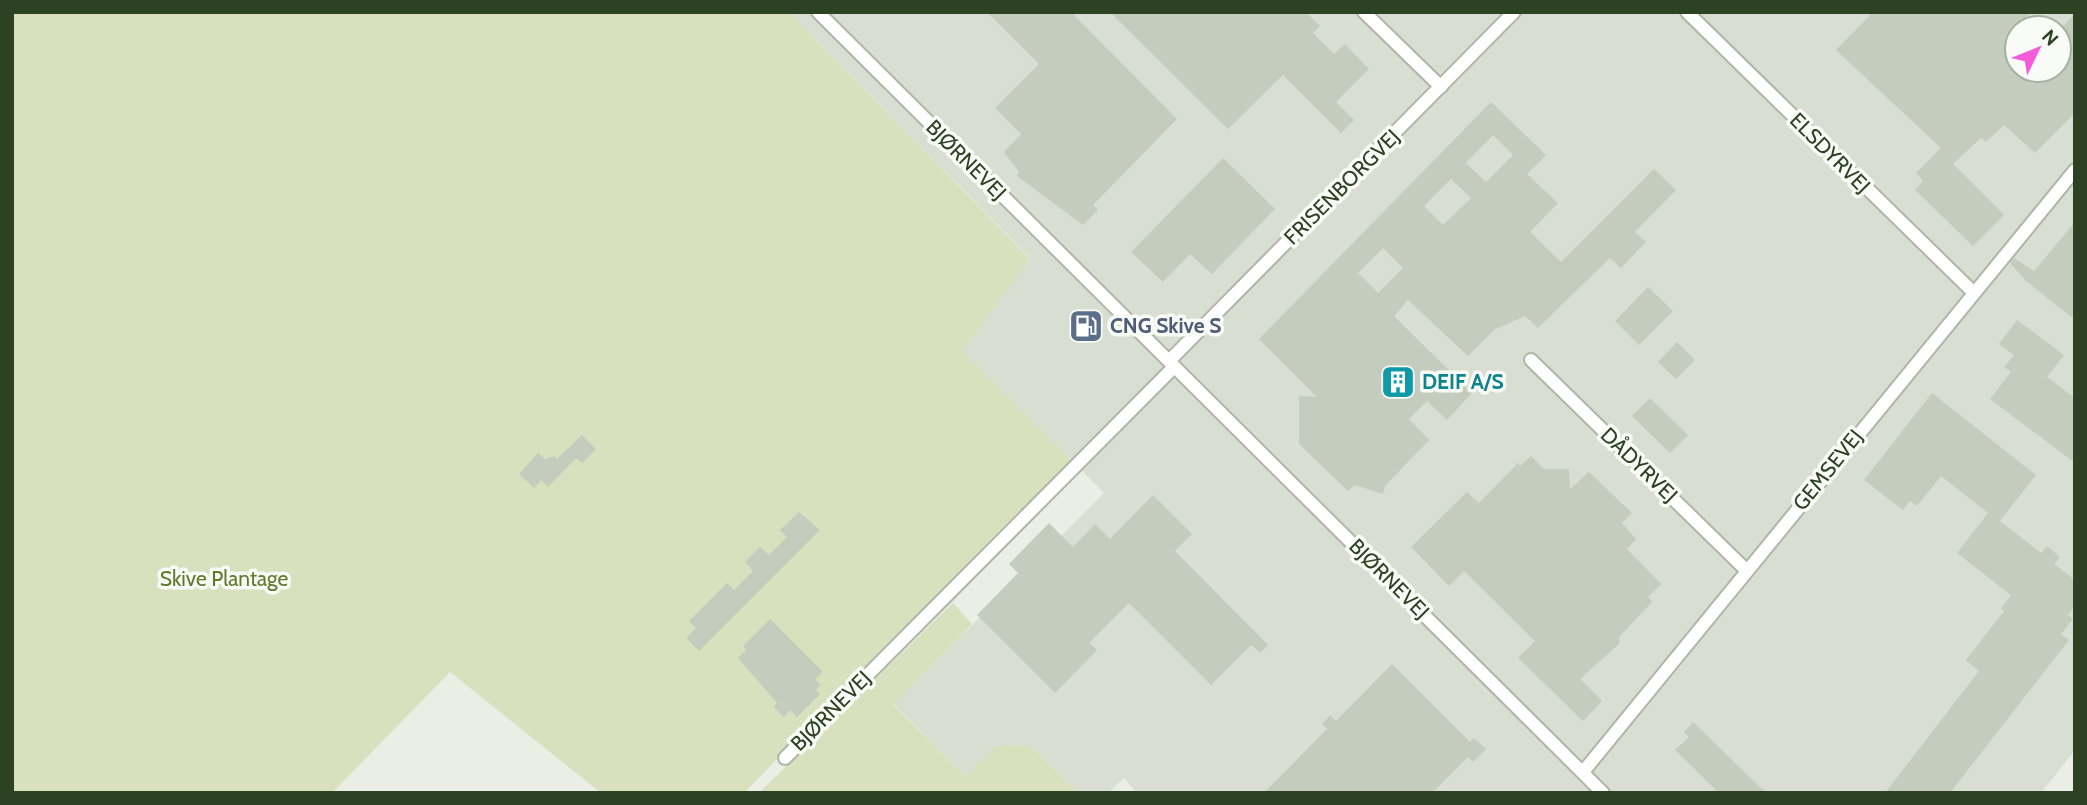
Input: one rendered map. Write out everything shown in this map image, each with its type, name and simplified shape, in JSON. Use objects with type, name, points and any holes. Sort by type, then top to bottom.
[{"type":"street","name":"BJØRNEVEJ","points":[[818,12],[1603,793]]},
{"type":"street","points":[[1364,12],[1441,87]]},
{"type":"street","name":"FRISENBORGVEJ","points":[[1172,364],[1514,12]]},
{"type":"street","name":"ELSDYRVEJ","points":[[1687,12],[1974,293]]},
{"type":"street","name":"GEMSEVEJ","points":[[1583,772],[2075,170]]},
{"type":"street","name":"DÅDYRVEJ","points":[[1531,360],[1746,570]]},
{"type":"street","name":"BJØRNEVEJ","points":[[785,758],[1172,364]]},
{"type":"shaded area","points":[[789,12],[2075,12],[2075,750],[2041,793],[1137,793],[1124,778],[1108,793],[1079,793],[1030,746],[966,776],[893,704],[1104,493],[962,351],[1030,258]]},
{"type":"green space","name":"Skive Plantage","points":[[12,12],[789,12],[1030,259],[962,351],[1072,461],[1003,527],[744,793],[601,793],[450,672],[332,793],[12,793]]},
{"type":"green space","points":[[953,603],[972,624],[893,705],[966,776],[996,745],[1030,746],[1079,793],[759,793]]},
{"type":"building","points":[[987,12],[1071,12],[1177,119],[1093,205],[1098,210],[1083,225],[1017,176],[1019,172],[1004,152],[1021,134],[995,108],[1039,64]]},
{"type":"building","points":[[1110,12],[1306,12],[1320,26],[1313,33],[1334,54],[1345,44],[1369,69],[1336,102],[1354,120],[1341,133],[1283,75],[1228,129]]},
{"type":"building","points":[[1873,12],[2031,12],[2003,14],[2003,84],[2073,84],[2075,14],[2075,113],[2035,153],[2004,125],[1986,142],[1981,138],[1953,164],[2004,215],[1973,246],[1915,190],[1923,181],[1916,173],[1941,148],[1836,50]]},
{"type":"building","name":"DEIF A/S","points":[[1491,102],[1546,155],[1527,174],[1558,203],[1530,232],[1561,262],[1654,169],[1676,190],[1635,232],[1646,242],[1621,268],[1610,258],[1538,328],[1525,316],[1494,330],[1468,356],[1408,300],[1394,316],[1472,393],[1447,420],[1427,401],[1409,419],[1429,440],[1385,486],[1383,494],[1355,485],[1348,491],[1299,444],[1299,396],[1317,397],[1259,339]],"holes":[[[1493,135],[1513,155],[1486,182],[1466,163]],[[1451,179],[1471,198],[1443,225],[1424,206]],[[1383,248],[1403,268],[1378,293],[1358,273]]]},
{"type":"building","points":[[1223,158],[1275,209],[1212,274],[1190,254],[1163,282],[1131,252]]},
{"type":"building","points":[[2075,222],[2075,320],[2026,281],[2010,263],[2014,258],[2034,271]]},
{"type":"building","points":[[1648,287],[1673,311],[1639,345],[1615,321]]},
{"type":"building","points":[[2017,320],[2064,355],[2047,377],[2075,398],[2075,463],[1990,399],[2011,372],[2004,367],[2014,355],[1999,344]]},
{"type":"building","points":[[1677,342],[1695,360],[1676,379],[1658,362]]},
{"type":"building","points":[[1932,393],[2036,475],[2000,521],[2041,553],[2047,546],[2060,557],[2054,564],[2075,580],[2075,606],[2068,615],[2073,619],[2061,634],[2069,640],[1950,793],[1885,793],[1979,671],[1966,660],[2004,611],[2001,608],[2011,595],[1957,553],[1988,513],[1941,476],[1917,506],[1910,501],[1903,510],[1864,480]]},
{"type":"building","points":[[1650,398],[1688,435],[1670,453],[1632,416]]},
{"type":"building","points":[[582,435],[596,449],[582,463],[576,458],[548,487],[541,480],[534,488],[519,474],[538,453],[545,459],[554,456],[557,459]]},
{"type":"building","points":[[1531,456],[1544,469],[1569,469],[1570,489],[1589,472],[1632,513],[1622,523],[1636,539],[1627,549],[1661,584],[1648,597],[1652,602],[1620,636],[1619,644],[1580,679],[1602,701],[1583,721],[1518,658],[1535,641],[1464,571],[1449,586],[1411,547],[1467,492],[1479,503],[1518,463],[1520,466]]},
{"type":"building","points":[[1153,495],[1192,534],[1175,551],[1268,645],[1260,653],[1251,645],[1211,685],[1129,603],[1089,643],[1097,650],[1055,693],[977,615],[1018,573],[1009,564],[1049,523],[1073,547],[1095,524],[1110,539]]},
{"type":"building","points":[[799,512],[820,530],[699,651],[686,638],[696,628],[689,621],[727,583],[734,590],[753,571],[745,562],[760,547],[769,555],[787,537],[780,530]]},
{"type":"building","points":[[770,619],[823,672],[815,679],[821,685],[816,690],[820,694],[797,717],[790,710],[784,717],[774,707],[777,703],[738,658],[746,650],[743,646]]},
{"type":"building","points":[[1392,664],[1470,742],[1474,738],[1486,749],[1473,762],[1468,757],[1432,793],[1264,793],[1327,729],[1322,724],[1330,715],[1336,721]]},
{"type":"building","points":[[1693,722],[1766,793],[1719,793],[1675,750],[1689,737],[1684,732]]},
{"type":"place","name":"CNG Skive S","points":[[1086,326]]},
{"type":"place","name":"DEIF A/S","points":[[1398,382]]}]
